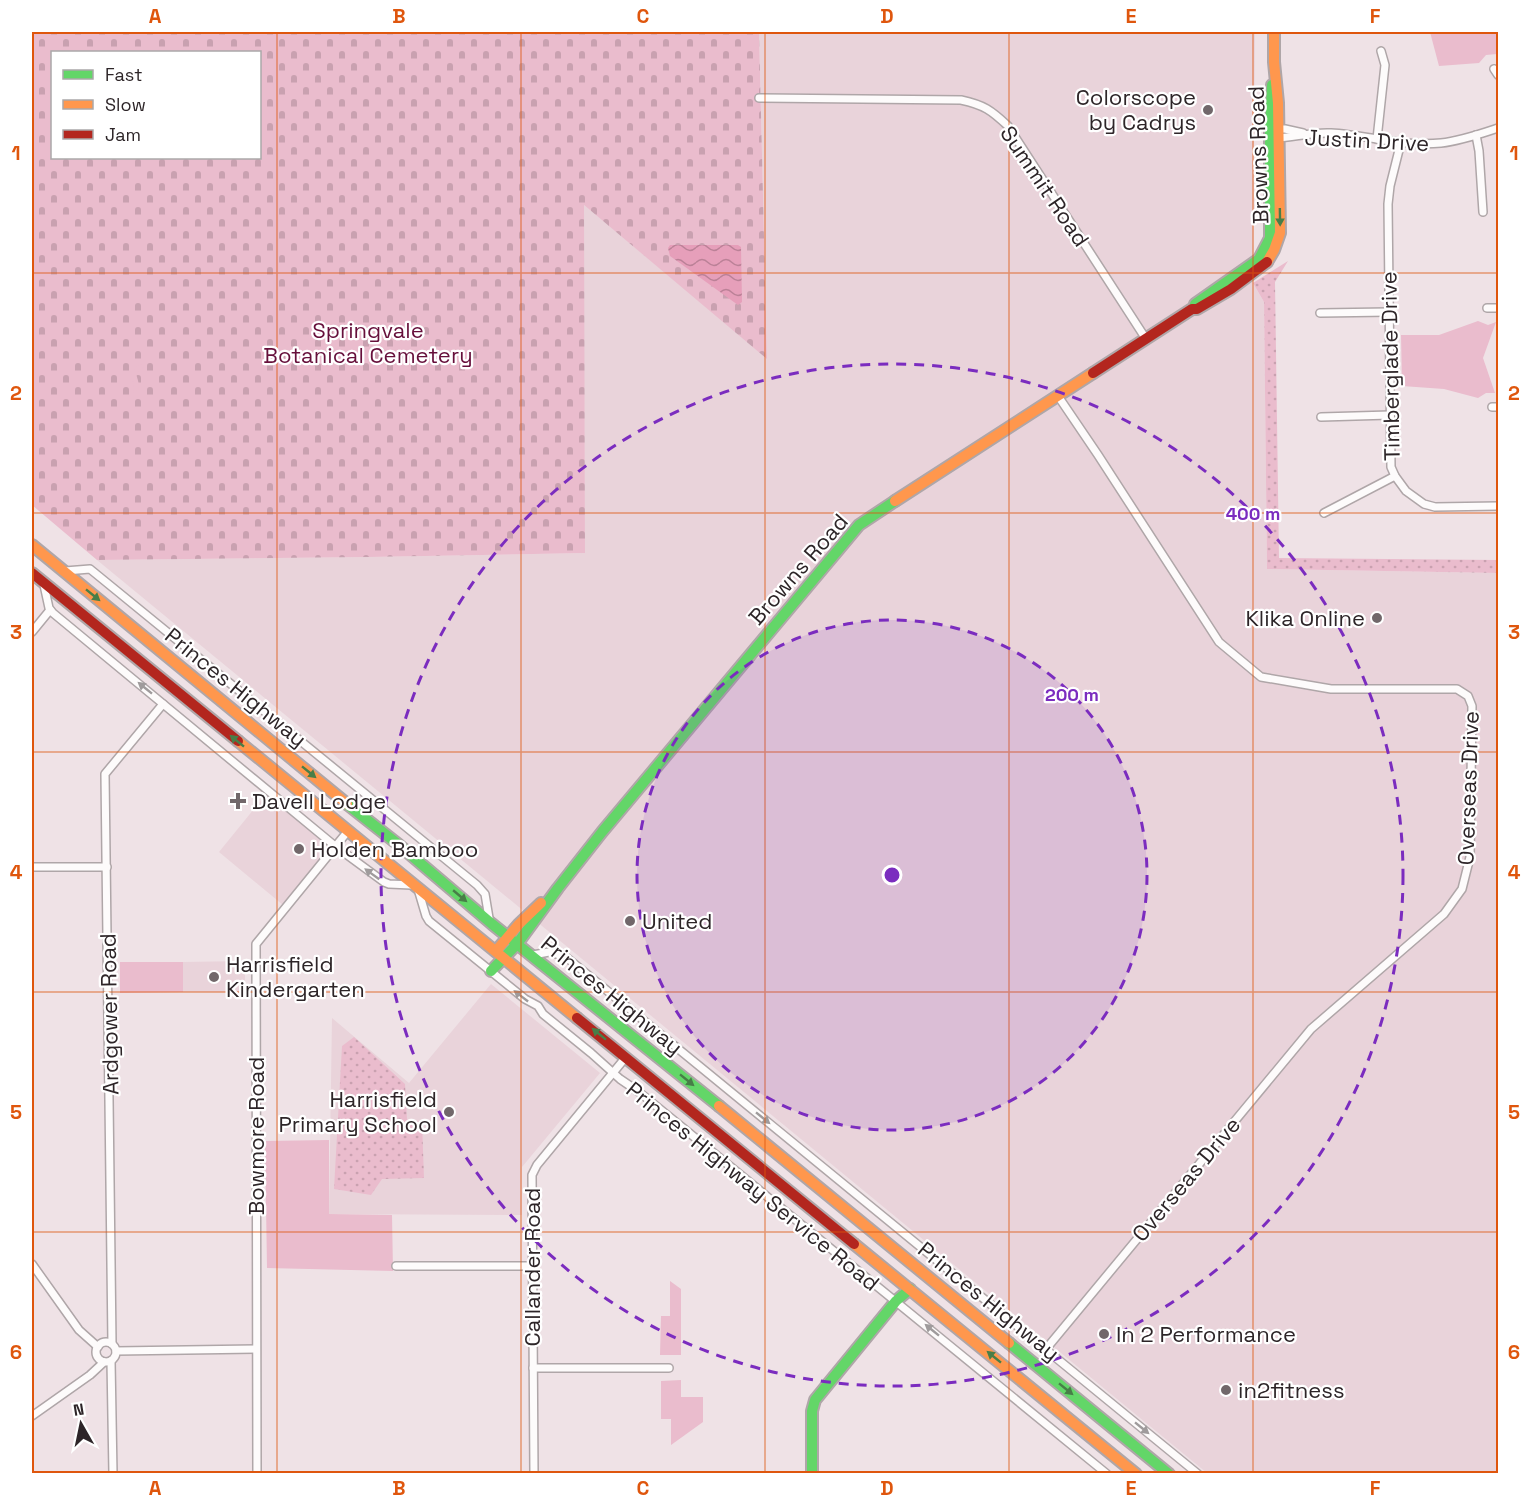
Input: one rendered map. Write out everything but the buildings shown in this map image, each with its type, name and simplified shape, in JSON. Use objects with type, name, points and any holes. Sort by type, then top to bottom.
[{"type":"main road","name":"Browns Road","points":[[501,954],[518,944],[558,888],[610,823],[859,525],[1192,309],[1197,309],[1266,264],[1280,233],[1274,133],[1278,103],[1274,32]]},
{"type":"main road","name":"Princes Highway","points":[[32,545],[361,816],[384,832],[507,936],[1169,1473]]},
{"type":"main road","name":"Princes Highway","points":[[32,573],[1137,1473]]},
{"type":"main road","points":[[348,831],[361,816]]},
{"type":"main road","points":[[370,848],[384,832]]},
{"type":"main road","name":"Browns Road","points":[[491,971],[501,954],[507,936],[558,888]]},
{"type":"main road","points":[[812,1473],[812,1411],[815,1400],[896,1300],[910,1289],[911,1277],[908,1272],[849,1224],[819,1188]]},
{"type":"main road","points":[[894,1275],[897,1288],[896,1300]]},
{"type":"street","points":[[1377,139],[1385,65],[1381,51]]},
{"type":"street","name":"Summit Road","points":[[759,98],[961,100],[979,104],[993,112],[1008,126],[1146,339]]},
{"type":"street","name":"Justin Drive","points":[[1274,133],[1329,133],[1401,142],[1442,143],[1498,128]]},
{"type":"street","points":[[1476,135],[1483,212]]},
{"type":"street","name":"Timberglade Drive","points":[[1401,142],[1388,196],[1391,467],[1395,477],[1406,491],[1413,498],[1430,506],[1498,506]]},
{"type":"street","points":[[1487,308],[1498,308]]},
{"type":"street","points":[[1320,314],[1389,312]]},
{"type":"street","name":"Overseas Drive","points":[[1046,1349],[1311,1029],[1444,914],[1462,889],[1470,857],[1472,706],[1468,696],[1457,689],[1331,689],[1261,677],[1219,642],[1058,396]]},
{"type":"street","points":[[1321,417],[1390,415]]},
{"type":"street","points":[[1324,513],[1395,477]]},
{"type":"street","points":[[64,572],[90,569],[477,885],[485,894],[490,921]]},
{"type":"street","points":[[44,583],[50,610],[335,846],[384,882],[416,886]]},
{"type":"street","points":[[32,632],[50,610]]},
{"type":"street","name":"Ardgower Road","points":[[114,1348],[105,774],[163,704]]},
{"type":"street","name":"Bowmore Road","points":[[257,1473],[256,944],[348,831]]},
{"type":"street","points":[[32,867],[107,867]]},
{"type":"street","name":"Princes Highway Service Road","points":[[416,886],[429,921],[525,999],[538,1006],[543,1014],[613,1072],[1107,1473]]},
{"type":"street","points":[[533,956],[549,952],[566,957],[1198,1473]]},
{"type":"street","name":"Callander Road","points":[[534,1473],[533,1172],[626,1057]]},
{"type":"street","points":[[32,1264],[79,1330],[98,1347]]},
{"type":"street","points":[[396,1266],[532,1266]]},
{"type":"street","points":[[107,1361],[97,1356],[96,1353],[98,1347],[103,1343],[114,1348],[256,1349]]},
{"type":"street","points":[[32,1416],[115,1356],[114,1348]]},
{"type":"street","points":[[107,1361],[113,1473]]},
{"type":"street","points":[[533,1368],[669,1368]]},
{"type":"shaded area","points":[[759,32],[1255,32],[1253,283],[1264,302],[1267,569],[1498,573],[1498,1473],[1207,1473],[97,560],[585,553],[583,204],[767,358]]},
{"type":"shaded area","points":[[267,793],[327,844],[328,848],[328,851],[283,905],[219,852]]},
{"type":"shaded area","name":"Harrisfield Kindergarten","points":[[245,961],[245,992],[183,992],[183,962]]},
{"type":"shaded area","name":"Harrisfield Primary School","points":[[491,984],[600,1073],[522,1167],[522,1215],[329,1214],[332,1018],[409,1083]]},
{"type":"green space","name":"Springvale Botanical Cemetery","points":[[32,32],[759,32],[767,359],[584,205],[585,553],[97,560],[32,505]]},
{"type":"green space","points":[[1430,32],[1498,32],[1498,51],[1497,54],[1486,55],[1479,63],[1439,66]]},
{"type":"green space","points":[[1288,261],[1275,282],[1279,558],[1498,560],[1498,573],[1267,569],[1264,302],[1253,283]]},
{"type":"green space","points":[[1478,321],[1488,325],[1496,322],[1483,358],[1495,393],[1486,393],[1478,398],[1444,389],[1402,386],[1401,335],[1439,335]]},
{"type":"green space","points":[[142,364],[145,366],[137,374],[139,388],[133,393],[134,384],[131,374],[136,367]]},
{"type":"green space","points":[[120,962],[183,962],[183,992],[120,993]]},
{"type":"green space","points":[[354,1037],[405,1084],[407,1119],[422,1122],[424,1178],[382,1179],[371,1195],[334,1189],[342,1046]]},
{"type":"green space","points":[[329,1140],[329,1214],[392,1215],[393,1271],[267,1268],[265,1141]]},
{"type":"green space","points":[[670,1281],[681,1289],[681,1355],[660,1355],[661,1316],[670,1316]]},
{"type":"green space","points":[[681,1380],[681,1397],[703,1397],[703,1422],[671,1445],[671,1419],[661,1419],[661,1381]]},
{"type":"water","points":[[670,245],[738,245],[741,247],[742,302],[738,305],[670,256],[668,248]]},
{"type":"traffic: fast","points":[[1195,304],[1259,259],[1270,238],[1272,85]]},
{"type":"traffic: fast","points":[[491,971],[517,944],[602,832],[859,525],[895,501]]},
{"type":"traffic: fast","points":[[347,804],[719,1106]]},
{"type":"traffic: fast","points":[[812,1474],[812,1411],[815,1400],[896,1301],[910,1289]]},
{"type":"traffic: fast","points":[[1009,1343],[1169,1474]]},
{"type":"traffic: slow","points":[[1267,262],[1280,233],[1278,103],[1274,32]]},
{"type":"traffic: slow","points":[[895,501],[1093,373]]},
{"type":"traffic: slow","points":[[32,545],[347,804]]},
{"type":"traffic: slow","points":[[238,741],[577,1018]]},
{"type":"traffic: slow","points":[[496,951],[541,903]]},
{"type":"traffic: slow","points":[[719,1106],[1009,1343]]},
{"type":"traffic: slow","points":[[854,1244],[1136,1474]]},
{"type":"traffic: jam","points":[[1093,373],[1192,309],[1197,309],[1231,289],[1267,262]]},
{"type":"traffic: jam","points":[[32,573],[238,741]]},
{"type":"traffic: jam","points":[[577,1018],[854,1244]]},
{"type":"place","name":"Colorscope by Cadrys","points":[[1208,110]]},
{"type":"place","name":"Klika Online","points":[[1377,618]]},
{"type":"place","name":"Davell Lodge","points":[[238,801]]},
{"type":"place","name":"Holden Bamboo","points":[[299,849]]},
{"type":"place","name":"United","points":[[630,921]]},
{"type":"place","name":"Harrisfield Kindergarten","points":[[214,977]]},
{"type":"place","name":"Harrisfield Primary School","points":[[449,1112]]},
{"type":"place","name":"In 2 Performance","points":[[1104,1334]]},
{"type":"place","name":"in2fitness","points":[[1226,1390]]}]
